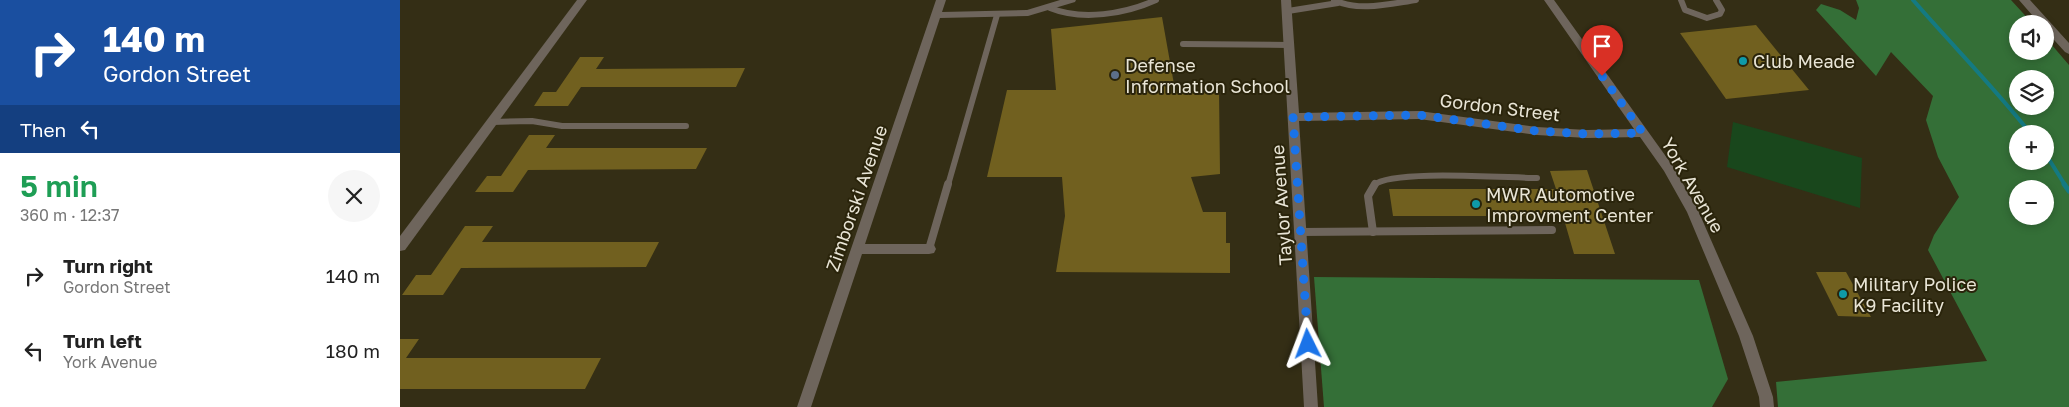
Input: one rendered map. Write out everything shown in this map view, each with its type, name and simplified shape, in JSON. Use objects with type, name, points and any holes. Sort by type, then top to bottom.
[{"type":"street","points":[[400,246],[582,0]]},
{"type":"street","name":"Zimborski Avenue","points":[[804,407],[941,0]]},
{"type":"street","points":[[936,15],[1028,13],[1050,8],[1071,0]]},
{"type":"street","name":"York Avenue","points":[[1550,0],[1678,186],[1712,253],[1757,366],[1767,407]]},
{"type":"street","points":[[2024,0],[2069,50]]},
{"type":"street","name":"Taylor Avenue","points":[[1287,6],[1311,407]]},
{"type":"street","name":"Gordon Street","points":[[1293,117],[1419,115],[1537,131],[1587,134],[1643,133]]},
{"type":"street","points":[[858,249],[929,249]]},
{"type":"lane","points":[[1050,8],[1065,14],[1083,14],[1127,10],[1145,6],[1156,0]]},
{"type":"lane","points":[[1287,6],[1336,2],[1358,6],[1416,0]]},
{"type":"lane","points":[[1681,0],[1685,10],[1707,18],[1720,14],[1721,6],[1716,0]]},
{"type":"lane","points":[[929,249],[997,15]]},
{"type":"lane","points":[[1183,44],[1289,45]]},
{"type":"lane","points":[[492,122],[532,121],[562,126],[686,126]]},
{"type":"lane","points":[[1373,232],[1368,196],[1375,183],[1383,179],[1407,176],[1537,178]]},
{"type":"lane","points":[[1301,232],[1552,230]]},
{"type":"green space","points":[[1856,0],[2011,0],[2025,15],[2009,15],[2009,60],[2054,60],[2054,48],[2069,65],[2069,407],[1778,407],[1776,382],[1987,361],[1928,250],[1934,235],[1959,197],[1938,157],[1926,120],[1933,96],[1891,52],[1876,76],[1816,10],[1821,4],[1840,10],[1856,20],[1859,8]]},
{"type":"green space","points":[[1733,122],[1862,158],[1860,208],[1727,167]]},
{"type":"green space","points":[[1314,277],[1699,280],[1728,379],[1712,407],[1324,407]]},
{"type":"building","points":[[1162,17],[1175,90],[1219,90],[1220,174],[1191,177],[1203,212],[1226,212],[1226,243],[1230,243],[1230,273],[1056,272],[1065,216],[1062,177],[987,177],[1007,90],[1056,90],[1051,29]]},
{"type":"building","name":"Club Meade","points":[[1756,25],[1809,90],[1726,99],[1680,33]]},
{"type":"building","points":[[580,57],[604,57],[596,69],[745,68],[736,87],[581,87],[568,106],[534,106],[543,92],[556,92]]},
{"type":"building","points":[[529,135],[555,135],[546,148],[707,148],[696,169],[528,170],[513,192],[475,192],[487,176],[501,176]]},
{"type":"building","points":[[1587,170],[1615,254],[1574,254],[1563,216],[1393,216],[1389,189],[1556,189],[1550,171]]},
{"type":"building","points":[[465,226],[493,226],[482,242],[659,242],[646,267],[461,268],[443,295],[402,295],[416,275],[431,275]]},
{"type":"building","name":"Military Police K9 Facility","points":[[1816,272],[1846,272],[1871,317],[1838,316]]},
{"type":"building","points":[[400,339],[419,339],[406,358],[601,358],[585,389],[400,389]]},
{"type":"waterway","points":[[1913,0],[2024,125]]},
{"type":"waterway","points":[[2054,167],[2065,185]]},
{"type":"waterway","points":[[2064,184],[2069,191]]},
{"type":"place","name":"Club Meade","points":[[1743,61]]},
{"type":"place","name":"Defense Information School","points":[[1115,75]]},
{"type":"place","name":"MWR Automotive Improvment Center","points":[[1476,204]]},
{"type":"place","name":"Military Police K9 Facility","points":[[1843,294]]},
{"type":"route","points":[[1308,344],[1293,117],[1419,115],[1537,131],[1587,134],[1643,133],[1602,76]]}]
